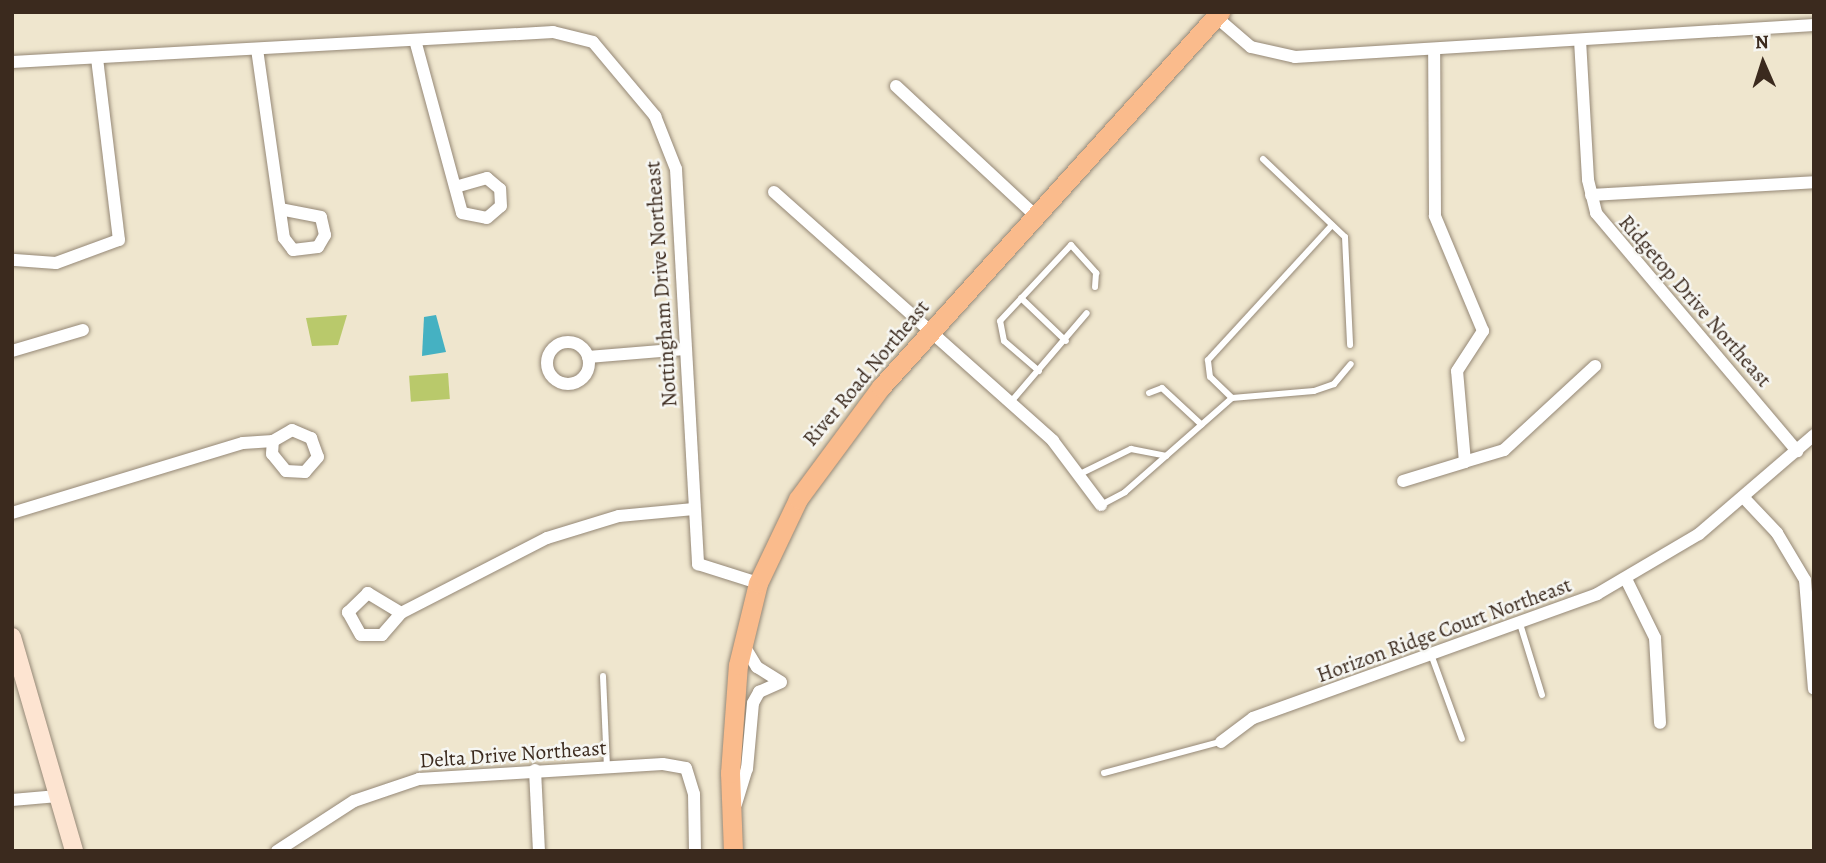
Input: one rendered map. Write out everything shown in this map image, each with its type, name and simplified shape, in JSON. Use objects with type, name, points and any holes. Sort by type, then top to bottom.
[{"type":"main road","name":"River Road Northeast","points":[[733,851],[731,739],[743,643],[758,583],[823,459],[930,330],[1218,15]]},
{"type":"main road","points":[[12,638],[74,851]]},
{"type":"street","points":[[1218,15],[1251,47],[1273,56],[1434,49],[1814,25]]},
{"type":"street","name":"Nottingham Drive Northeast","points":[[12,62],[553,32],[579,35],[604,51],[655,116],[673,153],[698,564],[758,583]]},
{"type":"street","points":[[415,40],[456,187]]},
{"type":"street","name":"Ridgetop Drive Northeast","points":[[1580,40],[1591,195],[1607,230],[1655,278],[1797,451]]},
{"type":"street","points":[[257,49],[276,192],[284,210]]},
{"type":"street","points":[[1434,49],[1437,121],[1435,216],[1483,331],[1457,371],[1464,462]]},
{"type":"street","points":[[15,260],[56,263],[120,240],[97,58]]},
{"type":"street","points":[[896,86],[1035,215]]},
{"type":"street","points":[[1591,195],[1814,182]]},
{"type":"street","points":[[774,192],[1010,402],[1082,473],[1101,505]]},
{"type":"street","points":[[12,351],[83,330]]},
{"type":"street","points":[[588,357],[685,349]]},
{"type":"street","points":[[1403,481],[1504,450],[1595,366]]},
{"type":"street","name":"Horizon Ridge Court Northeast","points":[[1221,741],[1254,718],[1521,626],[1626,579],[1745,499],[1814,435]]},
{"type":"street","points":[[12,513],[243,443],[274,441]]},
{"type":"street","points":[[1745,499],[1795,558],[1812,618],[1814,690]]},
{"type":"street","points":[[401,613],[570,529],[694,509]]},
{"type":"street","points":[[1626,579],[1655,638],[1660,723]]},
{"type":"street","points":[[732,818],[747,769],[753,703],[780,682],[757,667],[743,643]]},
{"type":"street","name":"Delta Drive Northeast","points":[[277,851],[330,814],[396,784],[535,770],[607,766],[686,768],[694,794],[695,851]]},
{"type":"street","points":[[535,770],[539,851]]},
{"type":"street","points":[[12,800],[58,796]]},
{"type":"lane","points":[[1264,159],[1345,237],[1350,345]]},
{"type":"lane","points":[[1231,398],[1210,377],[1208,360],[1332,225]]},
{"type":"lane","points":[[1039,372],[998,332],[1000,321],[1071,245],[1096,273],[1095,287]]},
{"type":"lane","points":[[1021,299],[1066,341]]},
{"type":"lane","points":[[1010,402],[1066,341],[1087,313]]},
{"type":"lane","points":[[1101,505],[1166,456],[1231,398],[1314,391],[1334,384],[1351,364]]},
{"type":"lane","points":[[1149,393],[1162,388],[1202,425]]},
{"type":"lane","points":[[1082,473],[1109,454],[1131,449],[1166,456]]},
{"type":"lane","points":[[1521,626],[1542,695]]},
{"type":"lane","points":[[1432,657],[1462,739]]},
{"type":"lane","points":[[603,676],[607,766]]},
{"type":"lane","points":[[1104,773],[1221,741]]},
{"type":"green space","points":[[347,315],[338,345],[312,346],[306,318]]},
{"type":"green space","points":[[448,373],[450,399],[411,402],[409,376]]},
{"type":"water","points":[[436,315],[446,352],[422,356],[424,317]]}]
